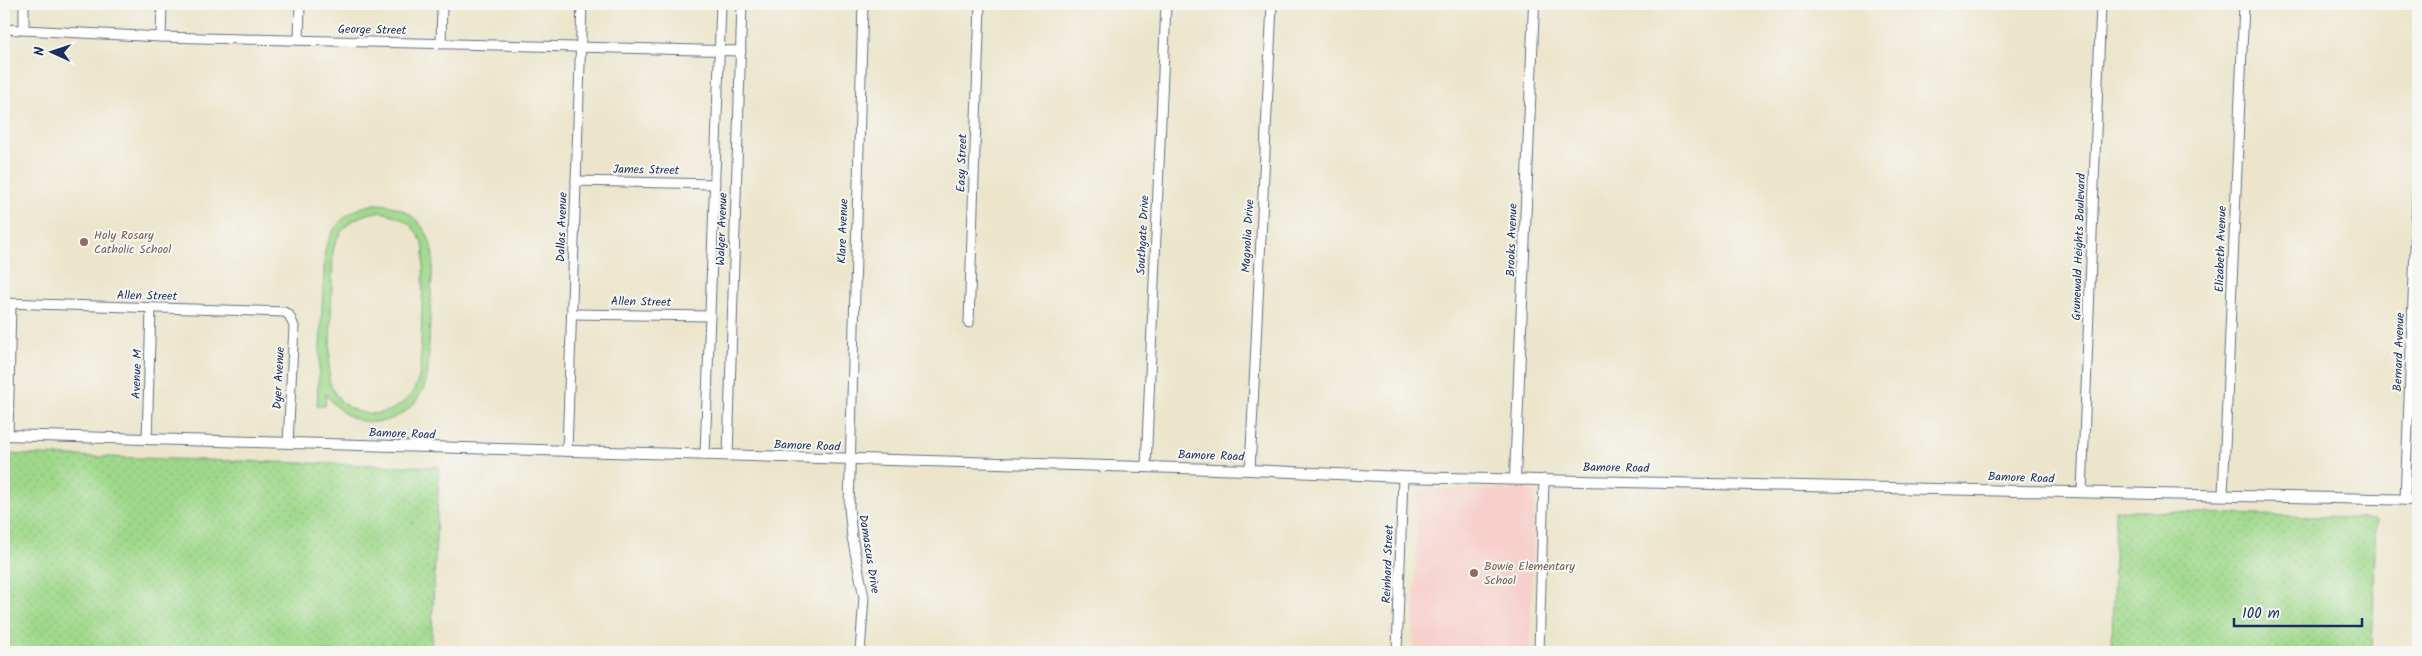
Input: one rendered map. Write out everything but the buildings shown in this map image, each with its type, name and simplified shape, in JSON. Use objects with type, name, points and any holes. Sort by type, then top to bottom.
[{"type":"street","points":[[24,4],[24,30]]},
{"type":"street","points":[[161,37],[162,4]]},
{"type":"street","points":[[299,40],[300,4]]},
{"type":"street","points":[[441,44],[442,4]]},
{"type":"street","name":"Dallas Avenue","points":[[568,451],[582,4]]},
{"type":"street","name":"Walger Avenue","points":[[705,455],[721,4]]},
{"type":"street","name":"Walger Avenue","points":[[728,456],[742,4]]},
{"type":"street","name":"Klare Avenue","points":[[849,459],[863,4]]},
{"type":"street","name":"Easy Street","points":[[969,324],[980,4]]},
{"type":"street","name":"Southgate Drive","points":[[1146,467],[1166,4]]},
{"type":"street","name":"Magnolia Drive","points":[[1250,470],[1272,4]]},
{"type":"street","name":"Brooks Avenue","points":[[1515,478],[1534,4]]},
{"type":"street","name":"Grunewald Heights Boulevard","points":[[2082,492],[2101,4]]},
{"type":"street","name":"Elizabeth Avenue","points":[[2223,495],[2244,4]]},
{"type":"street","name":"George Street","points":[[4,29],[161,37],[741,52]]},
{"type":"street","name":"Bernard Avenue","points":[[2405,500],[2418,174]]},
{"type":"street","name":"James Street","points":[[576,181],[715,184]]},
{"type":"street","points":[[6,435],[7,304]]},
{"type":"street","name":"Allen Street","points":[[7,304],[151,309],[277,310],[289,315]]},
{"type":"street","name":"Avenue M","points":[[147,439],[151,309]]},
{"type":"street","name":"Allen Street","points":[[572,314],[710,316]]},
{"type":"street","name":"Dyer Avenue","points":[[288,444],[294,326],[289,315]]},
{"type":"street","name":"Bamore Road","points":[[6,435],[1250,470],[1403,477],[1515,478],[2418,500]]},
{"type":"street","name":"Damascus Drive","points":[[849,459],[849,507],[852,537],[864,597],[860,652]]},
{"type":"street","name":"Reinhard Street","points":[[1398,652],[1403,477]]},
{"type":"street","points":[[1539,652],[1544,479]]},
{"type":"shaded area","name":"Bowie Elementary School","points":[[1418,489],[1530,490],[1534,494],[1530,652],[1413,652]]},
{"type":"green space","points":[[375,204],[386,205],[406,212],[422,226],[431,245],[433,256],[428,366],[423,390],[414,403],[403,413],[389,420],[374,422],[352,418],[335,406],[326,394],[325,406],[317,406],[325,250],[337,225],[349,214],[365,206]],"holes":[[[371,213],[387,214],[408,223],[421,240],[424,248],[420,373],[414,390],[403,402],[390,410],[376,413],[361,412],[347,406],[336,395],[329,379],[333,252],[335,243],[343,229],[355,219]]]},
{"type":"green space","points":[[4,454],[439,467],[431,652],[4,652]]},
{"type":"green space","points":[[2115,510],[2376,519],[2372,652],[2112,652]]},
{"type":"place","name":"Holy Rosary Catholic School","points":[[84,242]]},
{"type":"place","name":"Bowie Elementary School","points":[[1474,573]]}]
